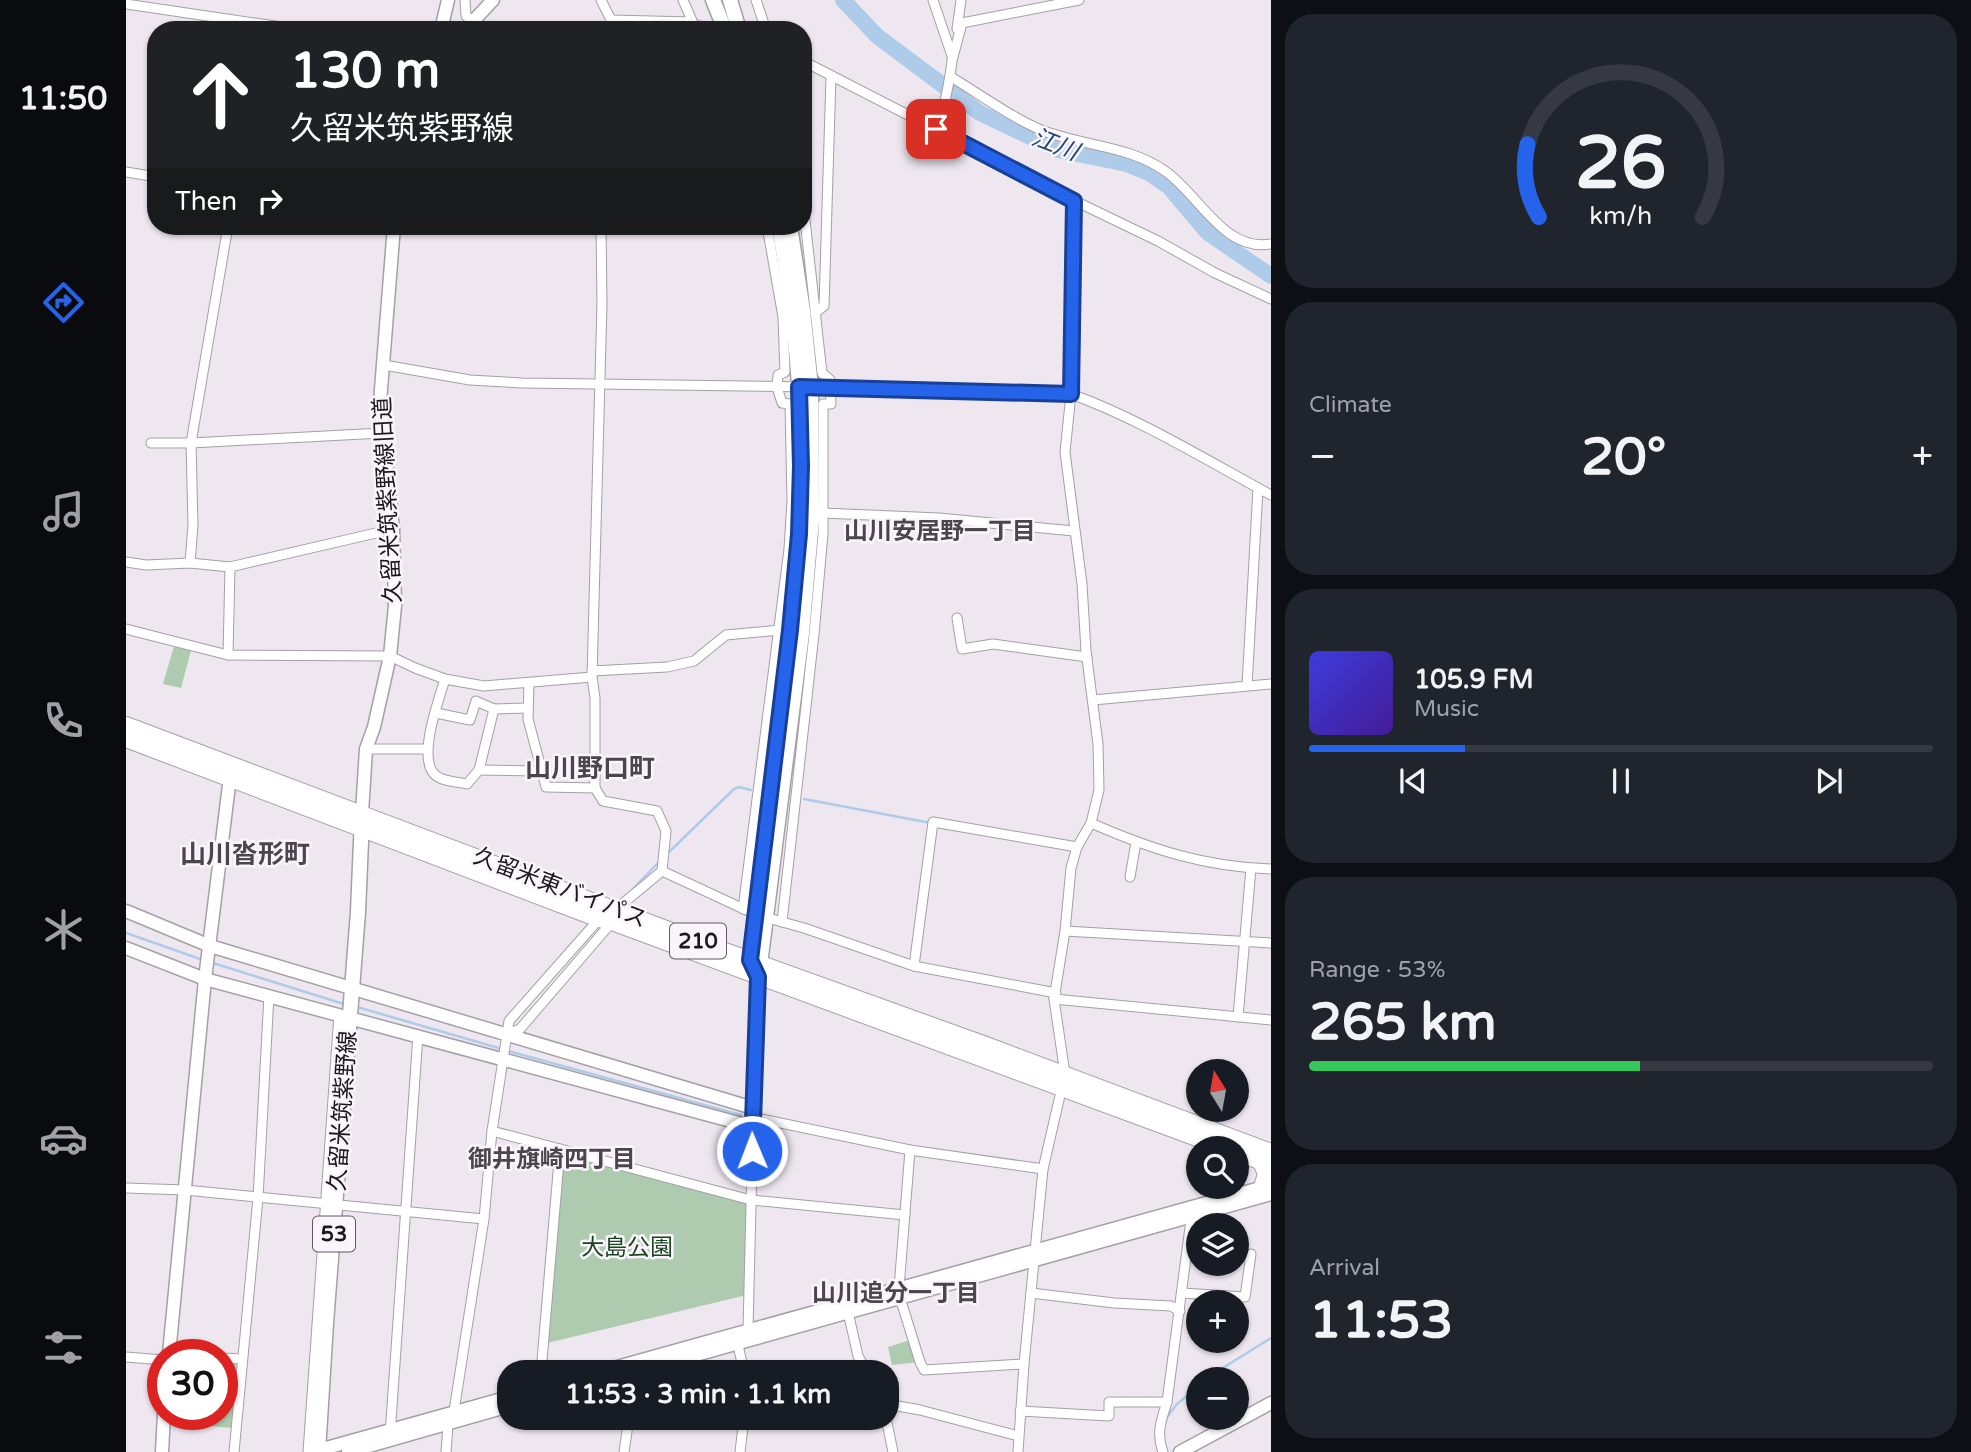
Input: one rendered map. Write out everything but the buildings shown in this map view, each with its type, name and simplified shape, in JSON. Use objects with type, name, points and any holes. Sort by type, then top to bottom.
[{"type":"highway","name":"久留米東バイパス","points":[[126,725],[361,820],[610,916],[757,967],[1268,1160]]},
{"type":"highway","name":"久留米東バイパス","points":[[126,739],[361,820]]},
{"type":"highway","name":"久留米東バイパス","points":[[1063,1081],[1195,1136]]},
{"type":"highway","points":[[1249,1156],[1268,1160],[1268,1188]]},
{"type":"main road","points":[[713,0],[721,21]]},
{"type":"main road","points":[[730,0],[736,21]]},
{"type":"main road","points":[[780,235],[805,387]]},
{"type":"main road","points":[[757,967],[796,632],[812,519],[803,311],[791,235]]},
{"type":"main road","name":"久留米筑紫野線","points":[[314,1452],[326,1323],[344,1015],[351,991],[358,912],[361,820]]},
{"type":"street","points":[[443,21],[448,0]]},
{"type":"street","points":[[465,0],[468,21]]},
{"type":"street","points":[[474,21],[493,0]]},
{"type":"street","points":[[601,0],[609,21]]},
{"type":"street","points":[[683,0],[692,21]]},
{"type":"street","points":[[756,0],[763,21]]},
{"type":"street","points":[[933,0],[953,57]]},
{"type":"street","points":[[936,129],[951,77],[961,0]]},
{"type":"street","points":[[953,57],[962,23],[1079,0]]},
{"type":"street","points":[[126,5],[239,21]]},
{"type":"street","points":[[812,66],[1074,201],[1158,240],[1215,273],[1271,299]]},
{"type":"street","points":[[816,313],[824,306],[831,76]]},
{"type":"street","points":[[951,77],[1041,130],[1078,142],[1141,156],[1168,172],[1222,228],[1258,246],[1271,244]]},
{"type":"street","points":[[126,172],[147,176]]},
{"type":"street","points":[[1018,1452],[1043,1169],[1063,1081],[1055,996],[1071,868],[1077,847],[1091,823],[1099,790],[1098,744],[1087,657],[1082,584],[1065,452],[1071,394],[1074,201]]},
{"type":"street","points":[[190,563],[193,525],[191,443],[226,235]]},
{"type":"street","name":"久留米筑紫野線旧道","points":[[361,820],[366,749],[374,727],[390,656],[395,606],[393,529],[380,402],[393,235]]},
{"type":"street","points":[[507,1034],[520,1029],[610,916],[662,871],[666,831],[657,811],[603,801],[595,789],[595,698],[592,674],[602,303],[601,235]]},
{"type":"street","points":[[769,235],[783,317],[785,372],[778,375],[777,387],[782,403],[790,404],[792,501],[789,550],[796,632]]},
{"type":"street","points":[[762,916],[796,632],[823,534],[822,404],[831,404],[831,388],[830,380],[822,373],[807,235]]},
{"type":"street","points":[[384,365],[470,380],[522,383],[1071,394],[1175,444],[1271,495]]},
{"type":"street","points":[[151,443],[382,433]]},
{"type":"street","points":[[1247,686],[1258,488]]},
{"type":"street","points":[[823,513],[939,518],[1074,531]]},
{"type":"street","points":[[126,562],[230,567],[393,529]]},
{"type":"street","points":[[228,655],[230,567]]},
{"type":"street","points":[[957,618],[962,649],[993,644],[1087,657]]},
{"type":"street","points":[[126,629],[228,655],[390,656],[445,679],[484,686],[667,667],[694,661],[726,635],[796,632]]},
{"type":"street","points":[[445,679],[426,748],[433,773],[440,778],[467,784],[479,770],[494,709]]},
{"type":"street","points":[[529,683],[528,719],[546,787],[595,789]]},
{"type":"street","points":[[1093,700],[1271,684]]},
{"type":"street","points":[[436,713],[470,720],[476,701],[494,709],[528,708]]},
{"type":"street","points":[[366,749],[426,748]]},
{"type":"street","points":[[479,770],[543,771]]},
{"type":"street","points":[[171,1339],[205,979],[230,777]]},
{"type":"street","points":[[914,966],[933,822],[1077,847]]},
{"type":"street","points":[[1091,823],[1187,859],[1271,869]]},
{"type":"street","points":[[1130,877],[1136,842]]},
{"type":"street","points":[[1238,1017],[1251,868]]},
{"type":"street","points":[[662,871],[762,916],[914,966],[1055,996],[1271,1020]]},
{"type":"street","points":[[126,911],[210,946],[351,991],[507,1034],[752,1117]]},
{"type":"street","points":[[1065,931],[1271,943]]},
{"type":"street","points":[[126,948],[205,979],[603,1085],[910,1150],[1043,1169]]},
{"type":"street","points":[[741,1360],[737,1345],[748,1329],[757,967]]},
{"type":"street","points":[[234,1452],[258,1198],[269,996]]},
{"type":"street","points":[[446,1452],[447,1424],[454,1411],[484,1219],[492,1131],[507,1034]]},
{"type":"street","points":[[390,1435],[418,1035]]},
{"type":"street","points":[[492,1131],[751,1200],[905,1215]]},
{"type":"street","points":[[542,1360],[560,1150]]},
{"type":"street","points":[[910,1150],[900,1293],[924,1370],[1024,1364]]},
{"type":"street","points":[[126,1188],[185,1190],[484,1219]]},
{"type":"street","points":[[641,1360],[748,1329],[900,1293],[1192,1212],[1268,1188]]},
{"type":"street","points":[[1163,1452],[1158,1439],[1158,1428],[1167,1402],[1192,1212]]},
{"type":"street","points":[[1182,1293],[1245,1297],[1251,1254]]},
{"type":"street","points":[[680,1360],[848,1312],[900,1293]]},
{"type":"street","points":[[1031,1293],[1171,1306],[1180,1311]]},
{"type":"street","points":[[848,1312],[860,1360]]},
{"type":"street","points":[[126,1357],[147,1359]]},
{"type":"street","points":[[238,1359],[242,1359]]},
{"type":"street","points":[[348,1452],[454,1411],[497,1399]]},
{"type":"street","points":[[1020,1411],[1108,1416],[1109,1402],[1167,1402]]},
{"type":"street","points":[[1181,1452],[1271,1403]]},
{"type":"street","points":[[899,1406],[1018,1436]]},
{"type":"street","points":[[314,1452],[447,1424],[497,1409]]},
{"type":"street","points":[[162,1452],[163,1430]]},
{"type":"street","points":[[624,1452],[627,1430]]},
{"type":"street","points":[[740,1452],[743,1430]]},
{"type":"street","points":[[888,1430],[891,1452]]},
{"type":"green space","points":[[175,643],[192,647],[181,688],[163,684]]},
{"type":"green space","name":"大島公園","points":[[560,1149],[579,1153],[604,1166],[751,1200],[751,1294],[543,1344]]},
{"type":"green space","points":[[913,1341],[920,1362],[899,1364],[899,1360],[891,1360],[888,1347]]},
{"type":"waterway","name":"江川","points":[[843,0],[877,36],[980,113],[1058,150],[1127,164],[1149,173],[1169,187],[1208,233],[1271,276]]},
{"type":"waterway","points":[[667,854],[734,789],[739,787],[751,790]]},
{"type":"waterway","points":[[804,799],[931,823]]},
{"type":"waterway","points":[[628,894],[660,861]]},
{"type":"waterway","points":[[126,933],[203,960]]},
{"type":"waterway","points":[[213,963],[347,1005]]},
{"type":"waterway","points":[[357,1007],[502,1049]]},
{"type":"waterway","points":[[508,1051],[741,1115]]},
{"type":"waterway","points":[[1224,1367],[1271,1338]]},
{"type":"waterway","points":[[1165,1420],[1186,1396]]},
{"type":"district","name":"山川安居野一丁目","points":[[940,531]]},
{"type":"district","name":"山川野口町","points":[[590,768]]},
{"type":"district","name":"山川沓形町","points":[[245,854]]},
{"type":"district","name":"御井旗崎四丁目","points":[[552,1159]]},
{"type":"district","name":"山川追分一丁目","points":[[896,1293]]},
{"type":"route","points":[[752,1151],[758,977],[750,960],[799,534],[799,387],[1071,394],[1074,201],[936,129]]}]
